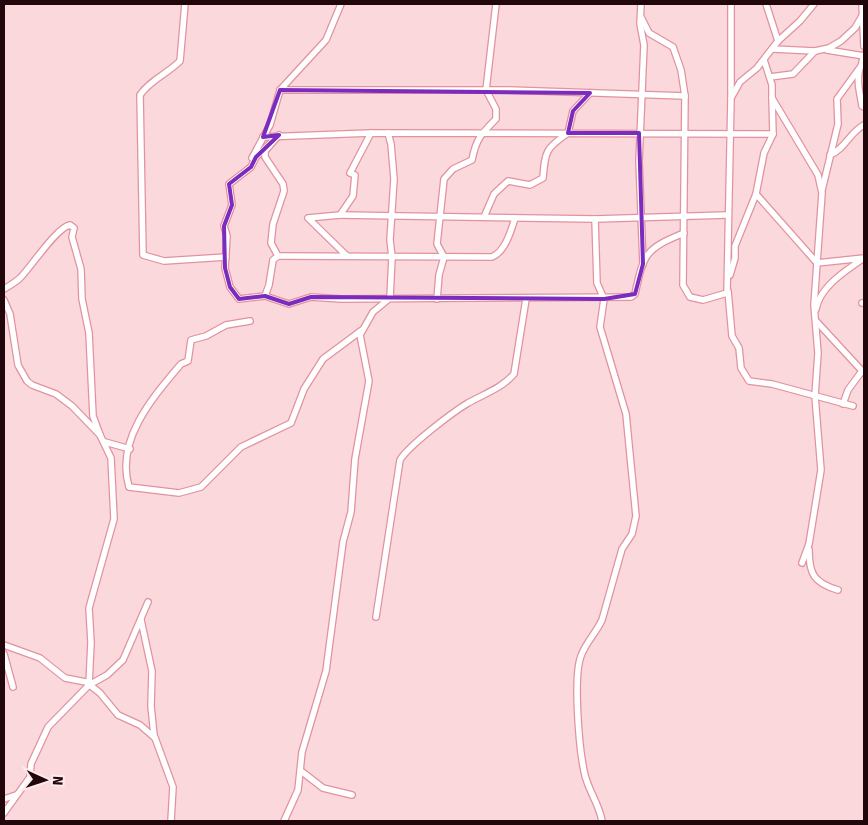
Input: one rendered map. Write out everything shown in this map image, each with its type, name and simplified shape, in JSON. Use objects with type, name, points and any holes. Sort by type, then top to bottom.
[{"type":"street","points":[[185,4],[180,61],[171,70],[148,84],[140,95],[142,255],[164,261],[226,257]]},
{"type":"street","points":[[247,169],[270,125],[280,90],[326,40],[341,4]]},
{"type":"street","points":[[437,299],[439,275],[444,257],[437,244],[444,180],[453,170],[472,160],[475,144],[482,133],[496,119],[496,109],[486,90],[496,4]]},
{"type":"street","points":[[641,4],[640,24],[644,45],[640,95],[639,217],[643,264]]},
{"type":"street","points":[[731,4],[731,98],[727,215],[728,293],[732,336],[739,348],[742,368],[749,382],[772,384],[854,406]]},
{"type":"street","points":[[766,4],[778,41]]},
{"type":"street","points":[[731,98],[740,82],[764,60],[778,41],[814,4]]},
{"type":"street","points":[[862,4],[864,46]]},
{"type":"street","points":[[773,50],[814,52],[823,49],[841,41],[855,28],[862,16]]},
{"type":"street","points":[[641,17],[649,33],[673,47],[681,70],[685,96],[682,276],[686,292],[690,297],[703,300],[728,293]]},
{"type":"street","points":[[823,49],[864,56],[858,75],[862,106],[864,107]]},
{"type":"street","points":[[770,77],[793,74],[814,52]]},
{"type":"street","points":[[728,293],[730,270],[735,258],[735,246],[756,194],[764,153],[773,134],[770,77],[764,60]]},
{"type":"street","points":[[838,590],[822,586],[814,577],[809,566],[809,544],[821,470],[815,396],[817,322],[814,305],[822,193],[838,124],[837,99],[861,66]]},
{"type":"street","points":[[280,90],[486,90],[685,96]]},
{"type":"street","points":[[484,217],[494,194],[508,182],[530,185],[543,178],[544,155],[550,146],[568,133],[573,111],[590,93]]},
{"type":"street","points":[[772,98],[818,175],[822,193]]},
{"type":"street","points":[[830,155],[836,153],[858,128],[864,126]]},
{"type":"street","points":[[263,137],[371,133],[773,134]]},
{"type":"street","points":[[340,215],[353,196],[355,175],[350,174],[371,133]]},
{"type":"street","points":[[388,133],[393,159],[390,298]]},
{"type":"street","points":[[279,135],[256,156],[251,166],[229,184],[232,205],[224,226],[227,236],[225,268],[230,287],[239,299],[265,296],[289,304],[311,297],[604,299],[634,296],[643,264],[655,245],[684,233]]},
{"type":"street","points":[[278,256],[272,243],[274,224],[284,192],[283,184],[265,157],[265,150],[279,135]]},
{"type":"street","points":[[756,194],[817,263]]},
{"type":"street","points":[[346,256],[308,218],[340,215],[439,215],[595,219],[727,215]]},
{"type":"street","points":[[265,296],[269,285],[273,260],[278,256],[486,258],[497,255],[506,243],[515,218]]},
{"type":"street","points":[[595,219],[597,283],[604,299],[600,327],[626,414],[636,516],[632,534],[622,549],[602,620],[597,631],[587,641],[580,658],[577,678],[584,771],[600,811],[602,821]]},
{"type":"street","points":[[4,289],[20,279],[35,259],[41,255],[48,243],[65,226],[70,225],[74,228],[72,237],[82,269],[82,299],[89,334],[93,370],[94,416],[100,435]]},
{"type":"street","points":[[817,263],[863,258]]},
{"type":"street","points":[[816,315],[817,306],[826,289],[838,276],[863,258]]},
{"type":"street","points":[[284,821],[298,790],[302,752],[326,671],[343,542],[353,499],[354,459],[369,381],[360,336],[363,328],[379,305],[390,298]]},
{"type":"street","points":[[376,617],[400,460],[404,454],[437,425],[468,403],[508,382],[514,374],[526,299]]},
{"type":"street","points":[[4,300],[10,314],[18,366],[26,381],[56,394],[72,406],[105,442],[112,465],[114,520],[89,608],[91,642],[89,684]]},
{"type":"street","points":[[250,321],[226,325],[206,336],[191,340],[188,361],[181,364],[141,415],[124,472],[129,487],[179,494],[201,487],[241,447],[291,423],[304,389],[323,359],[363,328]]},
{"type":"street","points":[[817,322],[863,372],[848,390],[843,404]]},
{"type":"street","points":[[105,442],[130,449]]},
{"type":"street","points":[[802,563],[809,544]]},
{"type":"street","points":[[4,813],[30,777],[31,764],[48,727],[89,684],[107,675],[123,660],[148,602]]},
{"type":"street","points":[[141,620],[152,671],[151,706],[155,738],[173,787],[172,821]]},
{"type":"street","points":[[4,645],[40,658],[66,678],[86,682],[100,693],[118,715],[140,725],[155,738]]},
{"type":"street","points":[[4,654],[13,687]]},
{"type":"street","points":[[301,771],[323,788],[352,795]]},
{"type":"street","points":[[4,799],[16,795]]},
{"type":"highlighted area","points":[[280,90],[590,93],[573,111],[568,133],[639,133],[643,264],[635,294],[604,299],[311,297],[289,304],[265,296],[239,299],[230,287],[225,268],[224,226],[232,205],[229,184],[251,167],[256,157],[279,135],[263,137]]}]
